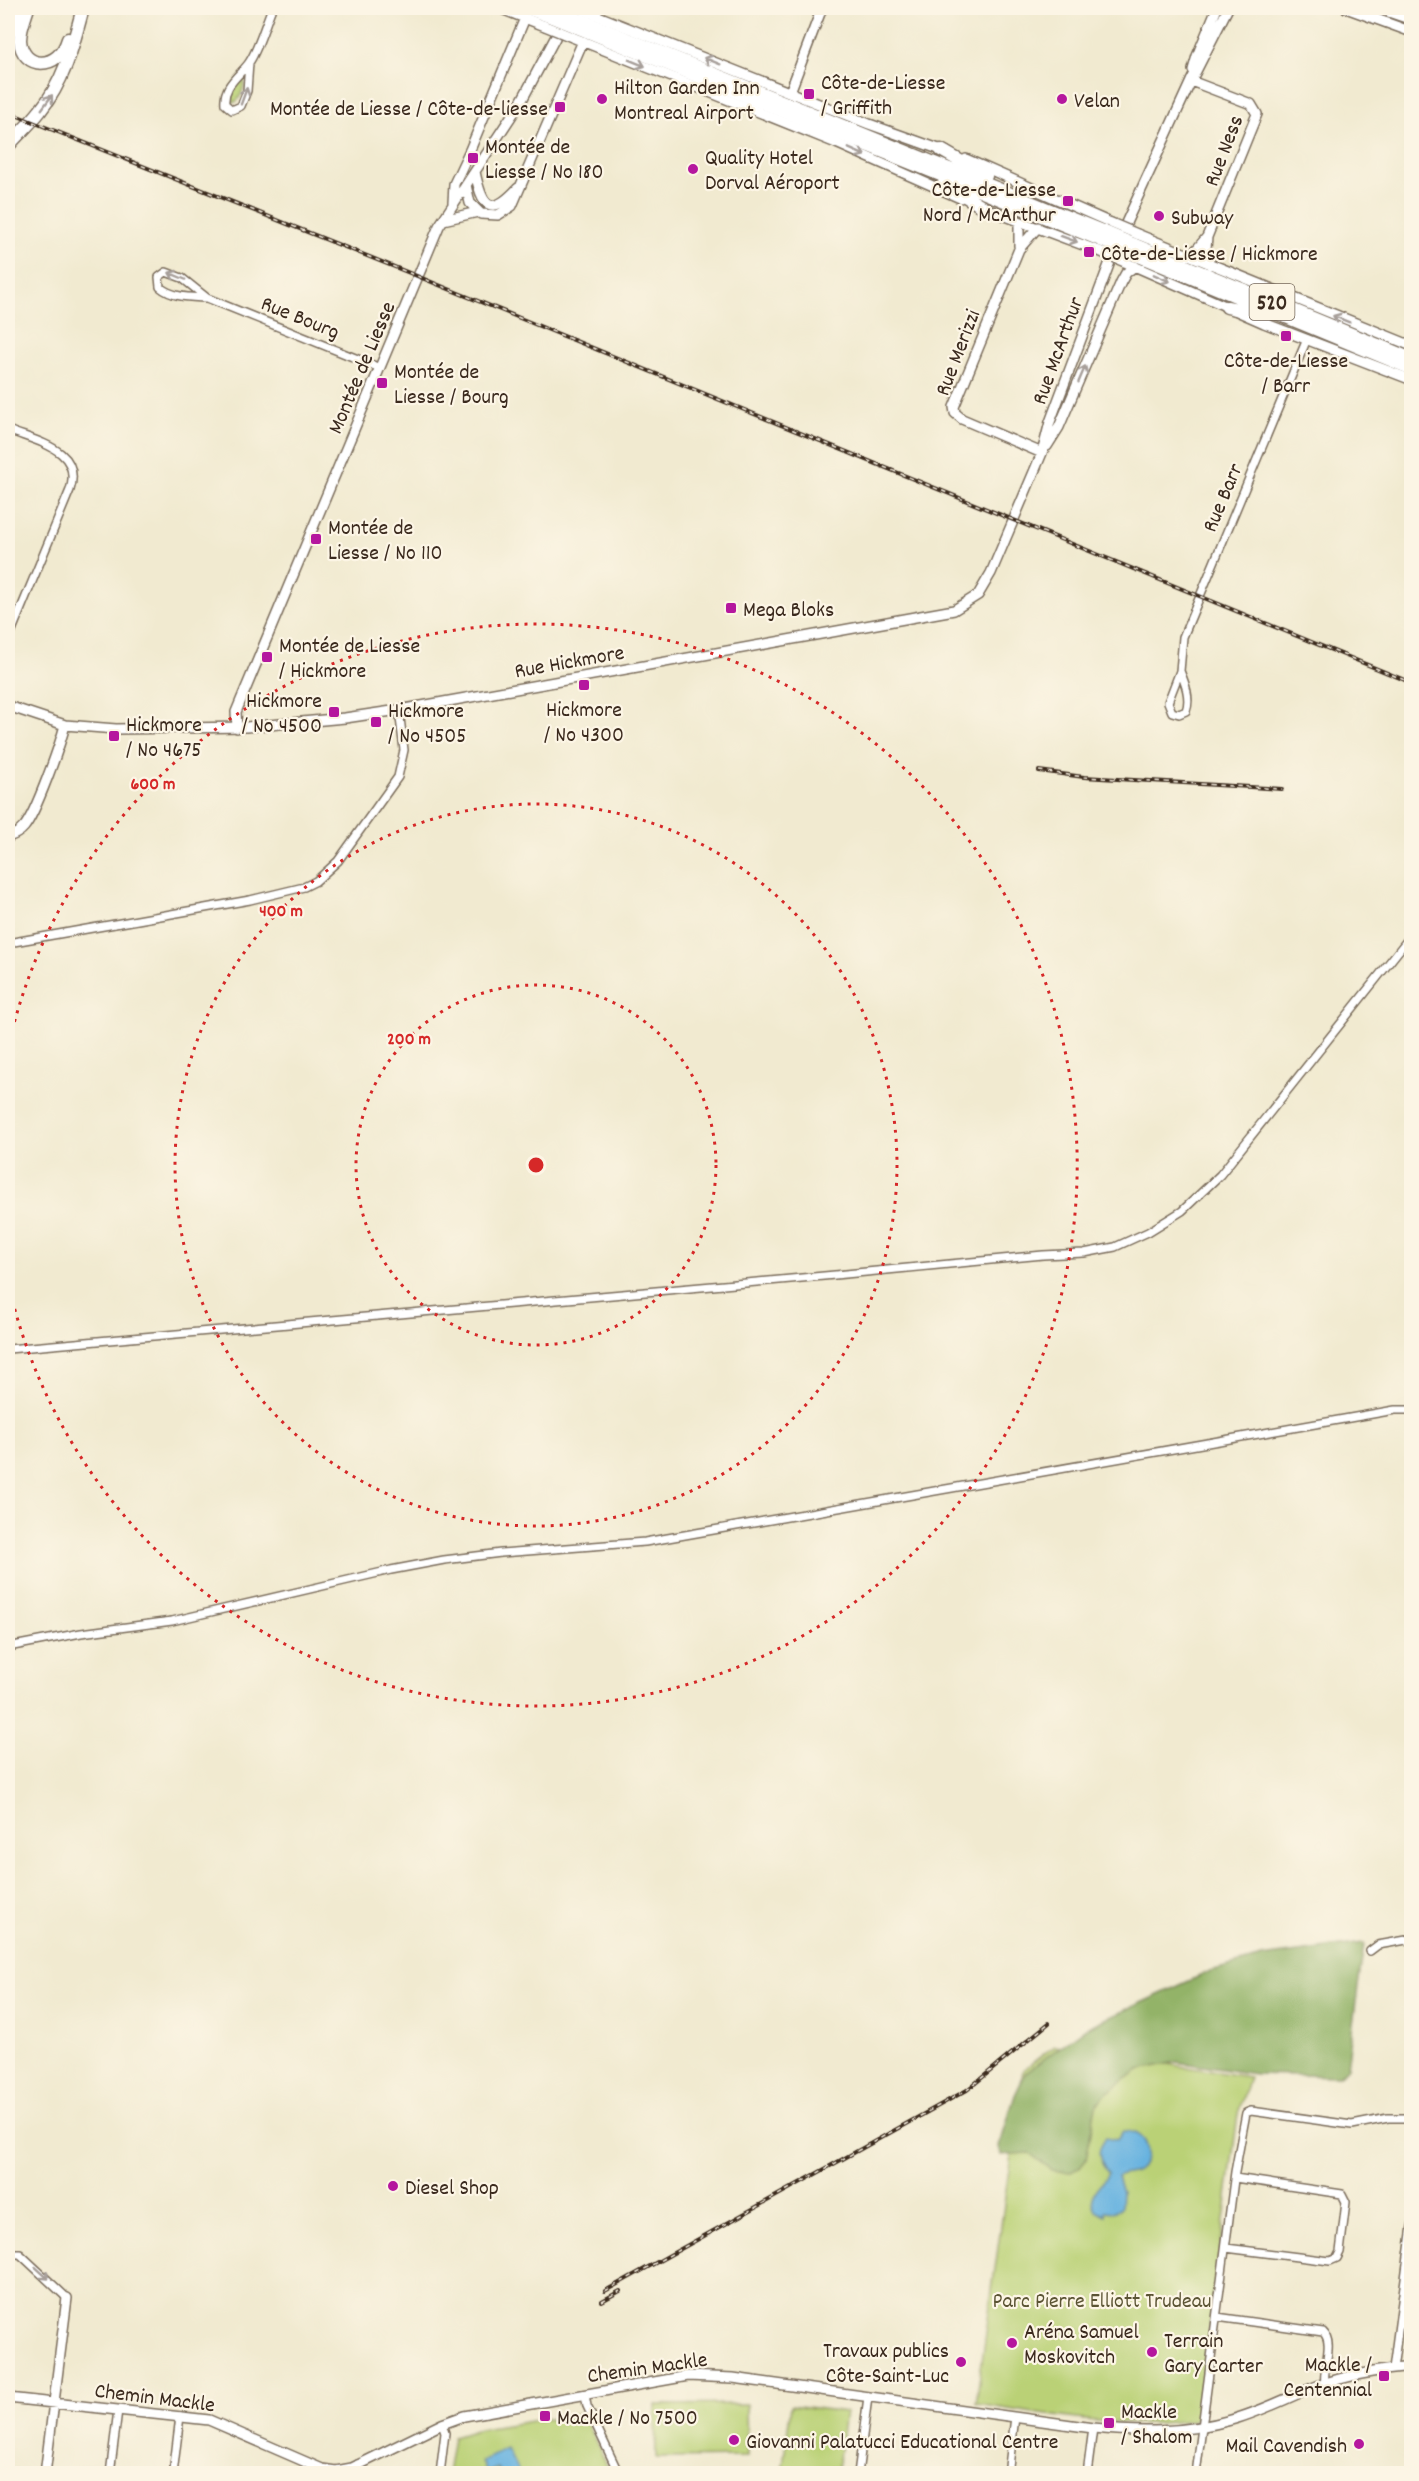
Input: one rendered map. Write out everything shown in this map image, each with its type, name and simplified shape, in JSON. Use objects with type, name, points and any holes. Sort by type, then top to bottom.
[{"type":"highway","points":[[8,35],[18,8]]},
{"type":"highway","points":[[28,8],[21,35],[22,48],[30,59],[44,63],[54,60],[63,52],[76,8]]},
{"type":"highway","points":[[8,146],[42,109],[60,82],[70,57],[83,8]]},
{"type":"highway","name":"520","points":[[526,13],[578,20],[1031,202],[1105,237]]},
{"type":"highway","name":"520","points":[[578,20],[892,155],[1105,237],[1292,320],[1412,369]]},
{"type":"highway","points":[[941,150],[1031,202]]},
{"type":"highway","points":[[892,155],[955,189],[984,208]]},
{"type":"highway","name":"520","points":[[1131,248],[1412,359]]},
{"type":"highway","points":[[1227,307],[1292,320]]},
{"type":"street","points":[[249,63],[234,79],[225,94],[225,104],[232,110],[241,106],[247,91],[249,63],[272,8]]},
{"type":"street","points":[[453,203],[453,187],[526,13],[499,8]]},
{"type":"street","points":[[790,92],[822,8]]},
{"type":"street","points":[[1191,81],[1197,56],[1217,8]]},
{"type":"street","points":[[1126,223],[1191,81],[1228,8]]},
{"type":"street","points":[[1346,8],[1412,32]]},
{"type":"street","points":[[1377,8],[1412,20]]},
{"type":"street","points":[[443,220],[478,212],[491,216],[506,211],[515,202],[583,41],[578,20],[594,10],[790,92],[941,150],[1105,237],[1131,248],[1188,256],[1412,346]]},
{"type":"street","name":"Montée de Liesse","points":[[237,728],[236,712],[443,220],[532,83],[555,38]]},
{"type":"street","points":[[583,41],[836,143],[984,208],[1038,227],[1105,237]]},
{"type":"street","name":"Rue Ness","points":[[1188,256],[1207,237],[1257,114],[1251,104],[1191,81]]},
{"type":"street","points":[[475,172],[479,194],[488,203],[502,202],[520,186]]},
{"type":"street","points":[[466,185],[469,201],[478,212]]},
{"type":"street","name":"Rue Merizzi","points":[[1019,221],[1021,232],[1019,249],[957,394],[954,410],[962,419],[1042,453]]},
{"type":"street","name":"Rue Merizzi","points":[[1019,249],[1038,227]]},
{"type":"street","name":"Rue Ness","points":[[1207,237],[1209,265]]},
{"type":"street","points":[[1131,248],[1135,266]]},
{"type":"street","name":"Rue McArthur","points":[[1042,453],[1050,422],[1110,262]]},
{"type":"street","points":[[1135,266],[1227,307],[1412,380]]},
{"type":"street","points":[[1042,453],[1059,427],[1121,282],[1126,273],[1135,266]]},
{"type":"street","name":"Rue Bourg","points":[[207,298],[183,297],[165,291],[160,287],[159,277],[166,272],[177,275],[207,298],[380,368]]},
{"type":"street","name":"Rue Barr","points":[[1180,671],[1185,681],[1188,705],[1186,711],[1179,714],[1172,712],[1168,702],[1180,671],[1181,647],[1185,631],[1307,339]]},
{"type":"street","points":[[8,430],[60,452],[70,461],[73,474],[70,490],[8,640]]},
{"type":"street","name":"Rue Hickmore","points":[[8,706],[64,725],[116,729],[237,728],[345,718],[954,610],[978,595],[988,581],[1042,453]]},
{"type":"street","points":[[8,943],[250,900],[304,887],[316,881],[338,861],[398,777],[404,750],[399,710]]},
{"type":"street","points":[[8,837],[20,831],[30,817],[59,745],[64,725]]},
{"type":"street","points":[[8,1349],[1084,1253],[1115,1247],[1148,1232],[1182,1211],[1220,1175],[1412,934]]},
{"type":"street","points":[[8,1647],[81,1633],[172,1622],[391,1570],[444,1560],[510,1552],[645,1542],[1254,1434],[1395,1410],[1412,1410]]},
{"type":"street","points":[[1370,1951],[1378,1945],[1412,1939]]},
{"type":"street","points":[[1196,2474],[1235,2178],[1247,2112],[1251,2110],[1352,2125],[1388,2118],[1412,2118]]},
{"type":"street","points":[[1226,2248],[1330,2261],[1337,2258],[1340,2252],[1346,2202],[1342,2194],[1235,2178]]},
{"type":"street","points":[[1393,2369],[1412,2226]]},
{"type":"street","points":[[8,2276],[10,2258],[15,2254],[22,2255],[67,2298],[45,2474]]},
{"type":"street","points":[[1217,2317],[1323,2332],[1328,2341],[1325,2383]]},
{"type":"street","name":"Chemin Mackle","points":[[8,2398],[216,2421],[322,2469],[340,2471],[358,2469],[442,2424],[464,2416],[703,2375],[1093,2428],[1150,2432],[1203,2426],[1250,2414],[1348,2376],[1412,2367]]},
{"type":"street","points":[[585,2394],[587,2406],[619,2474]]},
{"type":"street","points":[[858,2474],[868,2397]]},
{"type":"street","points":[[110,2474],[118,2410]]},
{"type":"street","points":[[173,2474],[180,2416]]},
{"type":"street","points":[[1008,2474],[1015,2418]]},
{"type":"street","points":[[440,2474],[445,2433],[442,2424]]},
{"type":"street","points":[[1087,2474],[1093,2428]]},
{"type":"green space","points":[[243,75],[242,92],[237,101],[232,103],[229,97],[236,82]]},
{"type":"green space","points":[[1364,1943],[1347,2067],[1339,2076],[1255,2074],[1176,2062],[1139,2070],[1104,2095],[1096,2106],[1086,2159],[1079,2168],[1071,2172],[1052,2170],[1029,2153],[1001,2155],[999,2147],[1015,2095],[1026,2072],[1086,2028],[1211,1971],[1262,1957]]},
{"type":"green space","name":"Parc Pierre Elliott Trudeau","points":[[1054,2046],[1249,2077],[1238,2114],[1198,2415],[1194,2420],[1167,2423],[1112,2422],[1057,2417],[976,2404],[1023,2070]]},
{"type":"green space","points":[[746,2404],[747,2457],[656,2458],[655,2405]]},
{"type":"green space","points":[[791,2405],[845,2412],[837,2473],[782,2473]]},
{"type":"green space","points":[[582,2413],[611,2473],[447,2474],[453,2437],[476,2430]]},
{"type":"water","points":[[1123,2131],[1137,2134],[1142,2139],[1147,2150],[1146,2157],[1137,2171],[1117,2177],[1122,2192],[1121,2208],[1114,2212],[1105,2211],[1105,2215],[1096,2210],[1093,2203],[1096,2189],[1108,2173],[1102,2164],[1099,2151],[1106,2138],[1117,2140]]},
{"type":"water","points":[[507,2449],[519,2473],[500,2473],[497,2468],[487,2473],[482,2461]]},
{"type":"railway","points":[[8,112],[412,274],[1412,683]]},
{"type":"railway","points":[[1039,771],[1084,777],[1282,789]]},
{"type":"railway","points":[[605,2291],[967,2090],[1049,2023]]},
{"type":"railway","points":[[602,2301],[620,2291]]},
{"type":"place","name":"Côte-de-Liesse / Griffith","points":[[809,94]]},
{"type":"place","name":"Hilton Garden Inn Montreal Airport","points":[[602,99]]},
{"type":"place","name":"Velan","points":[[1062,99]]},
{"type":"place","name":"Montée de Liesse / Côte-de-liesse","points":[[560,107]]},
{"type":"place","name":"Montée de Liesse / No 180","points":[[473,158]]},
{"type":"place","name":"Quality Hotel Dorval Aéroport","points":[[693,169]]},
{"type":"place","name":"Côte-de-Liesse Nord / McArthur","points":[[1068,201]]},
{"type":"place","name":"Subway","points":[[1159,216]]},
{"type":"place","name":"Côte-de-Liesse / Hickmore","points":[[1089,252]]},
{"type":"place","name":"Côte-de-Liesse / Barr","points":[[1286,336]]},
{"type":"place","name":"Montée de Liesse / Bourg","points":[[382,383]]},
{"type":"place","name":"Montée de Liesse / No 110","points":[[316,539]]},
{"type":"place","name":"Mega Bloks","points":[[731,608]]},
{"type":"place","name":"Montée de Liesse / Hickmore","points":[[267,657]]},
{"type":"place","name":"Hickmore / No 4300","points":[[584,685]]},
{"type":"place","name":"Hickmore / No 4500","points":[[334,712]]},
{"type":"place","name":"Hickmore / No 4505","points":[[376,722]]},
{"type":"place","name":"Hickmore / No 4675","points":[[114,736]]},
{"type":"place","name":"Diesel Shop","points":[[393,2186]]},
{"type":"place","name":"Aréna Samuel Moskovitch","points":[[1012,2343]]},
{"type":"place","name":"Terrain Gary Carter","points":[[1152,2352]]},
{"type":"place","name":"Travaux publics Côte-Saint-Luc","points":[[961,2362]]},
{"type":"place","name":"Mackle / Centennial","points":[[1384,2376]]},
{"type":"place","name":"Mackle / No 7500","points":[[545,2416]]},
{"type":"place","name":"Mackle / Shalom","points":[[1109,2423]]},
{"type":"place","name":"Giovanni Palatucci Educational Centre","points":[[734,2440]]},
{"type":"place","name":"Mail Cavendish","points":[[1359,2444]]}]
